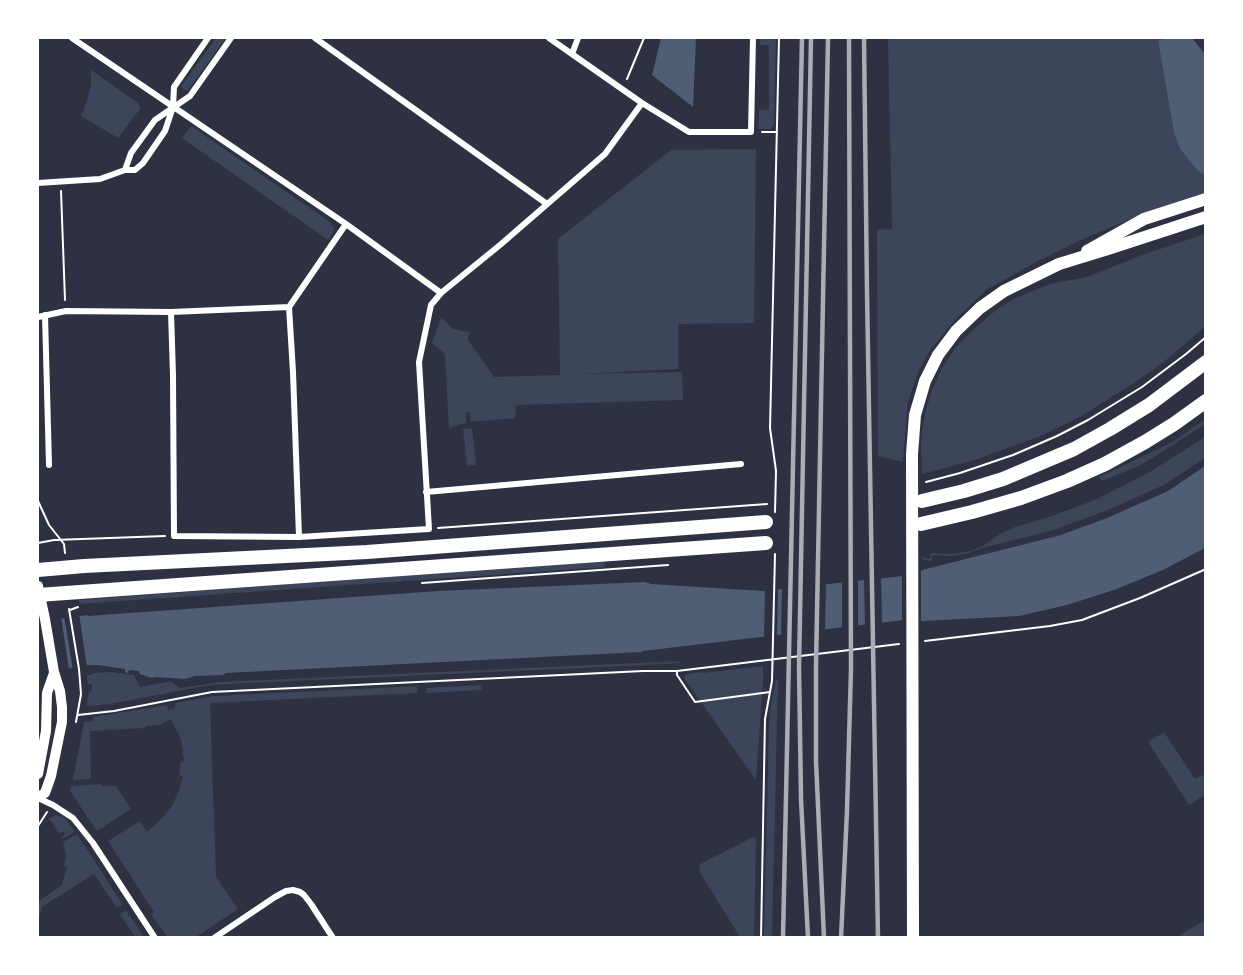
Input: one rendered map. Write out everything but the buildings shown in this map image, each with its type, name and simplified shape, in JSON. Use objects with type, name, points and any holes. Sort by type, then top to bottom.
[{"type":"main road","points":[[1073,259],[1144,219],[1206,199]]},
{"type":"main road","points":[[913,938],[912,454],[913,427],[918,399],[925,381],[949,339],[971,315],[997,295],[1073,259],[1206,217]]},
{"type":"main road","points":[[921,501],[1003,479],[1074,449],[1149,405],[1206,362]]},
{"type":"main road","points":[[921,524],[1021,498],[1066,481],[1105,464],[1145,442],[1206,401]]},
{"type":"main road","points":[[38,570],[367,552],[771,520]]},
{"type":"main road","points":[[38,592],[770,548]]},
{"type":"street","points":[[72,38],[346,224],[441,293]]},
{"type":"street","points":[[38,183],[99,179],[125,170],[135,170],[143,163],[165,132],[173,107],[174,87],[208,38]]},
{"type":"street","points":[[125,170],[131,153],[155,120],[190,96],[231,38]]},
{"type":"street","points":[[315,38],[546,204]]},
{"type":"street","points":[[549,38],[622,90],[689,132],[751,132],[753,38]]},
{"type":"street","points":[[572,54],[578,38]]},
{"type":"street","points":[[171,312],[174,536],[298,537],[429,529],[419,362],[430,305],[441,293],[605,154],[642,103]]},
{"type":"street","points":[[298,537],[289,307],[346,224]]},
{"type":"street","points":[[38,317],[66,312],[171,312],[289,307]]},
{"type":"street","points":[[45,315],[49,465]]},
{"type":"street","points":[[426,492],[741,464]]},
{"type":"street","points":[[38,592],[62,707],[62,722],[50,779],[45,793],[38,797]]},
{"type":"street","points":[[38,774],[46,731],[47,693],[54,672]]},
{"type":"street","points":[[38,797],[73,818],[93,843],[155,938]]},
{"type":"street","points":[[214,938],[275,897],[293,890],[304,895],[333,938]]},
{"type":"path","points":[[622,90],[644,38]]},
{"type":"path","points":[[771,520],[776,471],[770,428],[779,38]]},
{"type":"path","points":[[751,132],[777,132]]},
{"type":"path","points":[[61,182],[66,312]]},
{"type":"path","points":[[922,483],[1013,455],[1057,436],[1142,387],[1206,337]]},
{"type":"path","points":[[38,501],[49,525],[60,540]]},
{"type":"path","points":[[429,529],[767,504]]},
{"type":"path","points":[[38,543],[60,540],[174,536]]},
{"type":"path","points":[[761,938],[765,719],[772,681],[770,548]]},
{"type":"path","points":[[916,642],[1082,620],[1149,595],[1206,569]]},
{"type":"path","points":[[69,610],[81,694],[78,715],[114,711],[212,692],[677,671],[904,644]]},
{"type":"path","points":[[677,671],[677,675],[695,702],[770,692]]},
{"type":"shaded area","points":[[216,38],[226,38],[189,89],[184,90],[181,86]]},
{"type":"shaded area","points":[[661,38],[696,38],[693,107],[652,75]]},
{"type":"shaded area","points":[[760,38],[776,38],[774,125],[771,129],[758,129],[759,110],[769,110],[769,45],[760,45]]},
{"type":"shaded area","points":[[888,38],[1165,38],[1158,42],[1174,133],[1180,149],[1198,171],[1205,175],[1205,193],[1153,210],[1085,238],[986,290],[955,320],[931,349],[919,370],[908,402],[903,462],[878,456],[877,230],[892,229]]},
{"type":"shaded area","points":[[1165,38],[1192,38],[1205,54],[1205,175],[1198,171],[1180,149],[1174,133],[1158,41]]},
{"type":"shaded area","points":[[91,70],[139,104],[140,109],[118,138],[81,116],[91,85]]},
{"type":"shaded area","points":[[191,126],[330,222],[334,228],[328,240],[182,138]]},
{"type":"shaded area","points":[[756,149],[754,323],[678,324],[678,369],[579,374],[682,372],[683,400],[516,405],[515,418],[471,422],[470,413],[466,412],[466,423],[449,428],[445,354],[432,343],[441,317],[453,329],[469,332],[468,340],[494,377],[560,375],[558,239],[671,150]]},
{"type":"shaded area","points":[[1205,234],[1205,326],[1164,362],[1080,417],[1038,437],[975,460],[922,474],[921,445],[926,409],[942,368],[956,347],[996,310],[1014,299],[1049,284],[1087,277],[1142,255]]},
{"type":"shaded area","points":[[1205,419],[1205,424],[1141,465],[1102,481],[1099,477],[1171,443]]},
{"type":"shaded area","points":[[472,428],[476,465],[467,466],[463,429]]},
{"type":"shaded area","points":[[1205,437],[1205,458],[1164,485],[1108,510],[1051,531],[969,553],[952,556],[933,555],[931,561],[921,559],[922,557],[930,559],[931,553],[951,554],[971,551],[1015,527],[1097,499],[1148,473]]},
{"type":"shaded area","points":[[1205,466],[1205,548],[1163,570],[1114,590],[1067,605],[1019,616],[904,620],[641,652],[226,673],[185,679],[152,678],[140,674],[139,671],[129,670],[128,673],[125,669],[98,665],[38,673],[38,622],[87,615],[438,591],[645,582],[763,591],[903,576],[1061,535],[1168,491]]},
{"type":"shaded area","points":[[604,562],[605,567],[79,604],[79,600]]},
{"type":"shaded area","points":[[681,661],[668,664],[225,684],[110,704],[87,705],[92,684],[88,684],[87,675],[93,673],[111,672],[134,675],[140,687],[172,682],[180,688],[220,682]]},
{"type":"shaded area","points":[[763,666],[756,780],[684,678],[687,674]]},
{"type":"shaded area","points":[[776,680],[778,680],[772,937],[764,938],[769,725]]},
{"type":"shaded area","points":[[481,685],[482,690],[425,693],[426,688]]},
{"type":"shaded area","points":[[417,686],[417,693],[419,693],[210,703],[216,877],[238,909],[196,937],[167,937],[151,914],[154,912],[108,841],[140,821],[147,832],[173,804],[183,776],[179,775],[181,762],[184,761],[181,739],[171,719],[145,728],[90,731],[91,779],[73,780],[84,722],[93,721],[93,717],[167,705],[168,710],[175,708],[175,703],[214,696]]},
{"type":"shaded area","points":[[1164,732],[1195,779],[1205,774],[1205,795],[1189,805],[1148,742]]},
{"type":"shaded area","points":[[101,784],[102,786],[116,786],[131,809],[97,831],[70,791],[71,786]]},
{"type":"shaded area","points":[[55,815],[65,818],[75,832],[62,839],[64,832],[58,833],[48,819]]},
{"type":"shaded area","points":[[77,834],[123,905],[117,908],[94,874],[42,907],[38,923],[38,902],[62,885],[67,867],[64,866],[66,856],[63,842]]},
{"type":"shaded area","points":[[753,837],[756,838],[754,937],[740,937],[699,871],[700,864]]},
{"type":"shaded area","points":[[126,910],[144,937],[135,937],[120,914]]},
{"type":"shaded area","points":[[1205,920],[1205,934],[1200,937],[1177,937]]},
{"type":"pier","points":[[921,567],[921,624],[902,623],[902,573]]},
{"type":"pier","points":[[881,575],[882,625],[865,627],[864,577]]},
{"type":"pier","points":[[858,577],[858,628],[842,630],[842,579]]},
{"type":"pier","points":[[826,581],[825,632],[781,637],[782,586]]},
{"type":"pier","points":[[778,587],[777,638],[764,639],[765,588]]},
{"type":"pier","points":[[79,613],[87,668],[73,670],[64,616]]},
{"type":"pier","points":[[61,616],[69,670],[38,675],[38,620]]},
{"type":"railway","points":[[783,938],[802,38]]},
{"type":"railway","points":[[808,938],[801,799],[799,667],[811,38]]},
{"type":"railway","points":[[824,938],[816,761],[816,665],[828,38]]},
{"type":"railway","points":[[841,938],[851,669],[849,38]]},
{"type":"railway","points":[[864,38],[878,938]]}]
